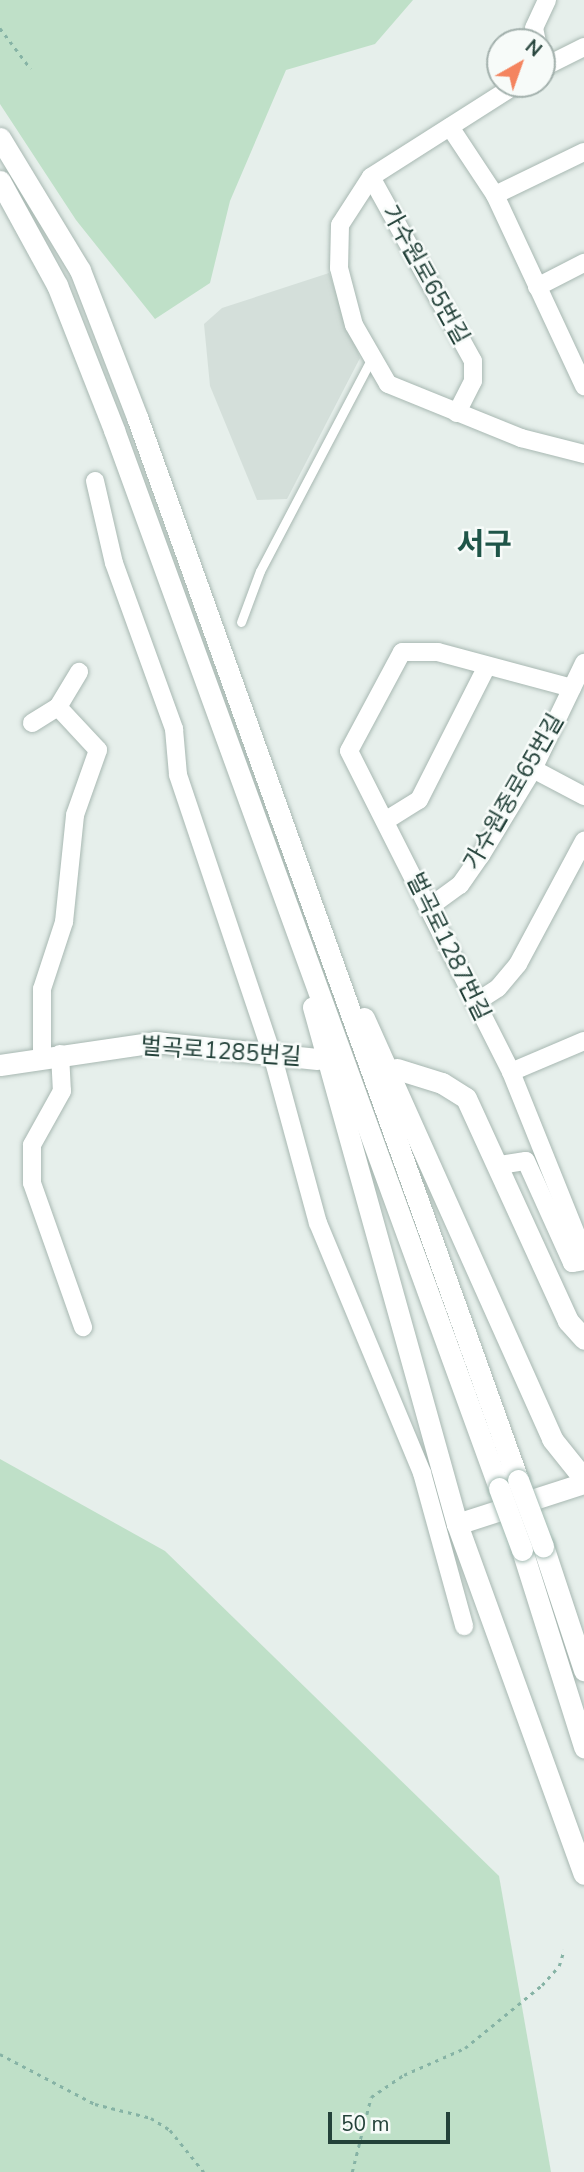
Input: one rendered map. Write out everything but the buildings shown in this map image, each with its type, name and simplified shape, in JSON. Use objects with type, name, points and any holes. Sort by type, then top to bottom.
[{"type":"main road","points":[[0,138],[80,270],[329,954],[508,1484],[522,1550],[584,1747]]},
{"type":"main road","points":[[0,181],[57,285],[301,943],[508,1484],[543,1546],[584,1670]]},
{"type":"main road","points":[[301,943],[320,1042],[457,1524],[584,1874]]},
{"type":"main road","points":[[329,954],[373,1033],[552,1439],[584,1481],[457,1524]]},
{"type":"main road","name":"벌곡로1285번길","points":[[0,1065],[51,1055],[155,1042],[317,1059]]},
{"type":"main road","points":[[397,1069],[442,1083],[466,1098],[500,1165],[568,1321],[584,1339]]},
{"type":"street","points":[[534,28],[547,0]]},
{"type":"street","points":[[556,60],[584,47]]},
{"type":"street","name":"가수원로65번길","points":[[495,98],[371,177],[340,225],[339,268],[354,325],[371,360],[388,384],[521,439],[584,454]]},
{"type":"street","points":[[450,127],[495,195],[584,386]]},
{"type":"street","points":[[495,195],[584,152]]},
{"type":"street","name":"가수원로65번길","points":[[371,177],[473,361],[473,381],[457,413]]},
{"type":"street","points":[[537,287],[584,263]]},
{"type":"street","points":[[95,481],[114,563],[174,729],[177,775],[272,1054],[318,1223],[422,1473],[464,1626]]},
{"type":"street","name":"벌곡로1287번길","points":[[572,688],[419,649],[402,652],[349,751],[511,1072],[584,1254]]},
{"type":"street","name":"가수원중로65번길","points":[[428,908],[460,885],[533,769],[584,663]]},
{"type":"street","points":[[385,821],[419,800],[487,666]]},
{"type":"street","points":[[32,723],[58,706],[79,672]]},
{"type":"street","points":[[58,706],[98,750],[75,815],[64,922],[42,989],[51,1055],[62,1091],[32,1145],[32,1183],[83,1327]]},
{"type":"street","points":[[533,769],[584,796]]},
{"type":"street","points":[[475,1003],[498,988],[518,964],[584,841]]},
{"type":"street","points":[[511,1072],[584,1041]]},
{"type":"street","points":[[500,1165],[526,1161],[572,1263],[584,1261]]},
{"type":"lane","points":[[241,622],[260,571],[371,360]]},
{"type":"path","points":[[0,28],[31,69]]},
{"type":"path","points":[[352,2172],[371,2097],[404,2075],[465,2048],[542,1985],[559,1966],[564,1950]]},
{"type":"path","points":[[0,2054],[95,2104],[151,2118],[170,2130],[204,2172]]},
{"type":"shaded area","points":[[329,273],[360,358],[287,499],[257,500],[210,386],[204,324],[222,308]]},
{"type":"green space","points":[[0,0],[413,0],[375,44],[286,70],[230,201],[210,283],[155,319],[76,220],[0,104]]},
{"type":"green space","points":[[0,1459],[165,1551],[499,1876],[551,2172],[0,2172]]},
{"type":"district","name":"서구","points":[[484,545]]}]
